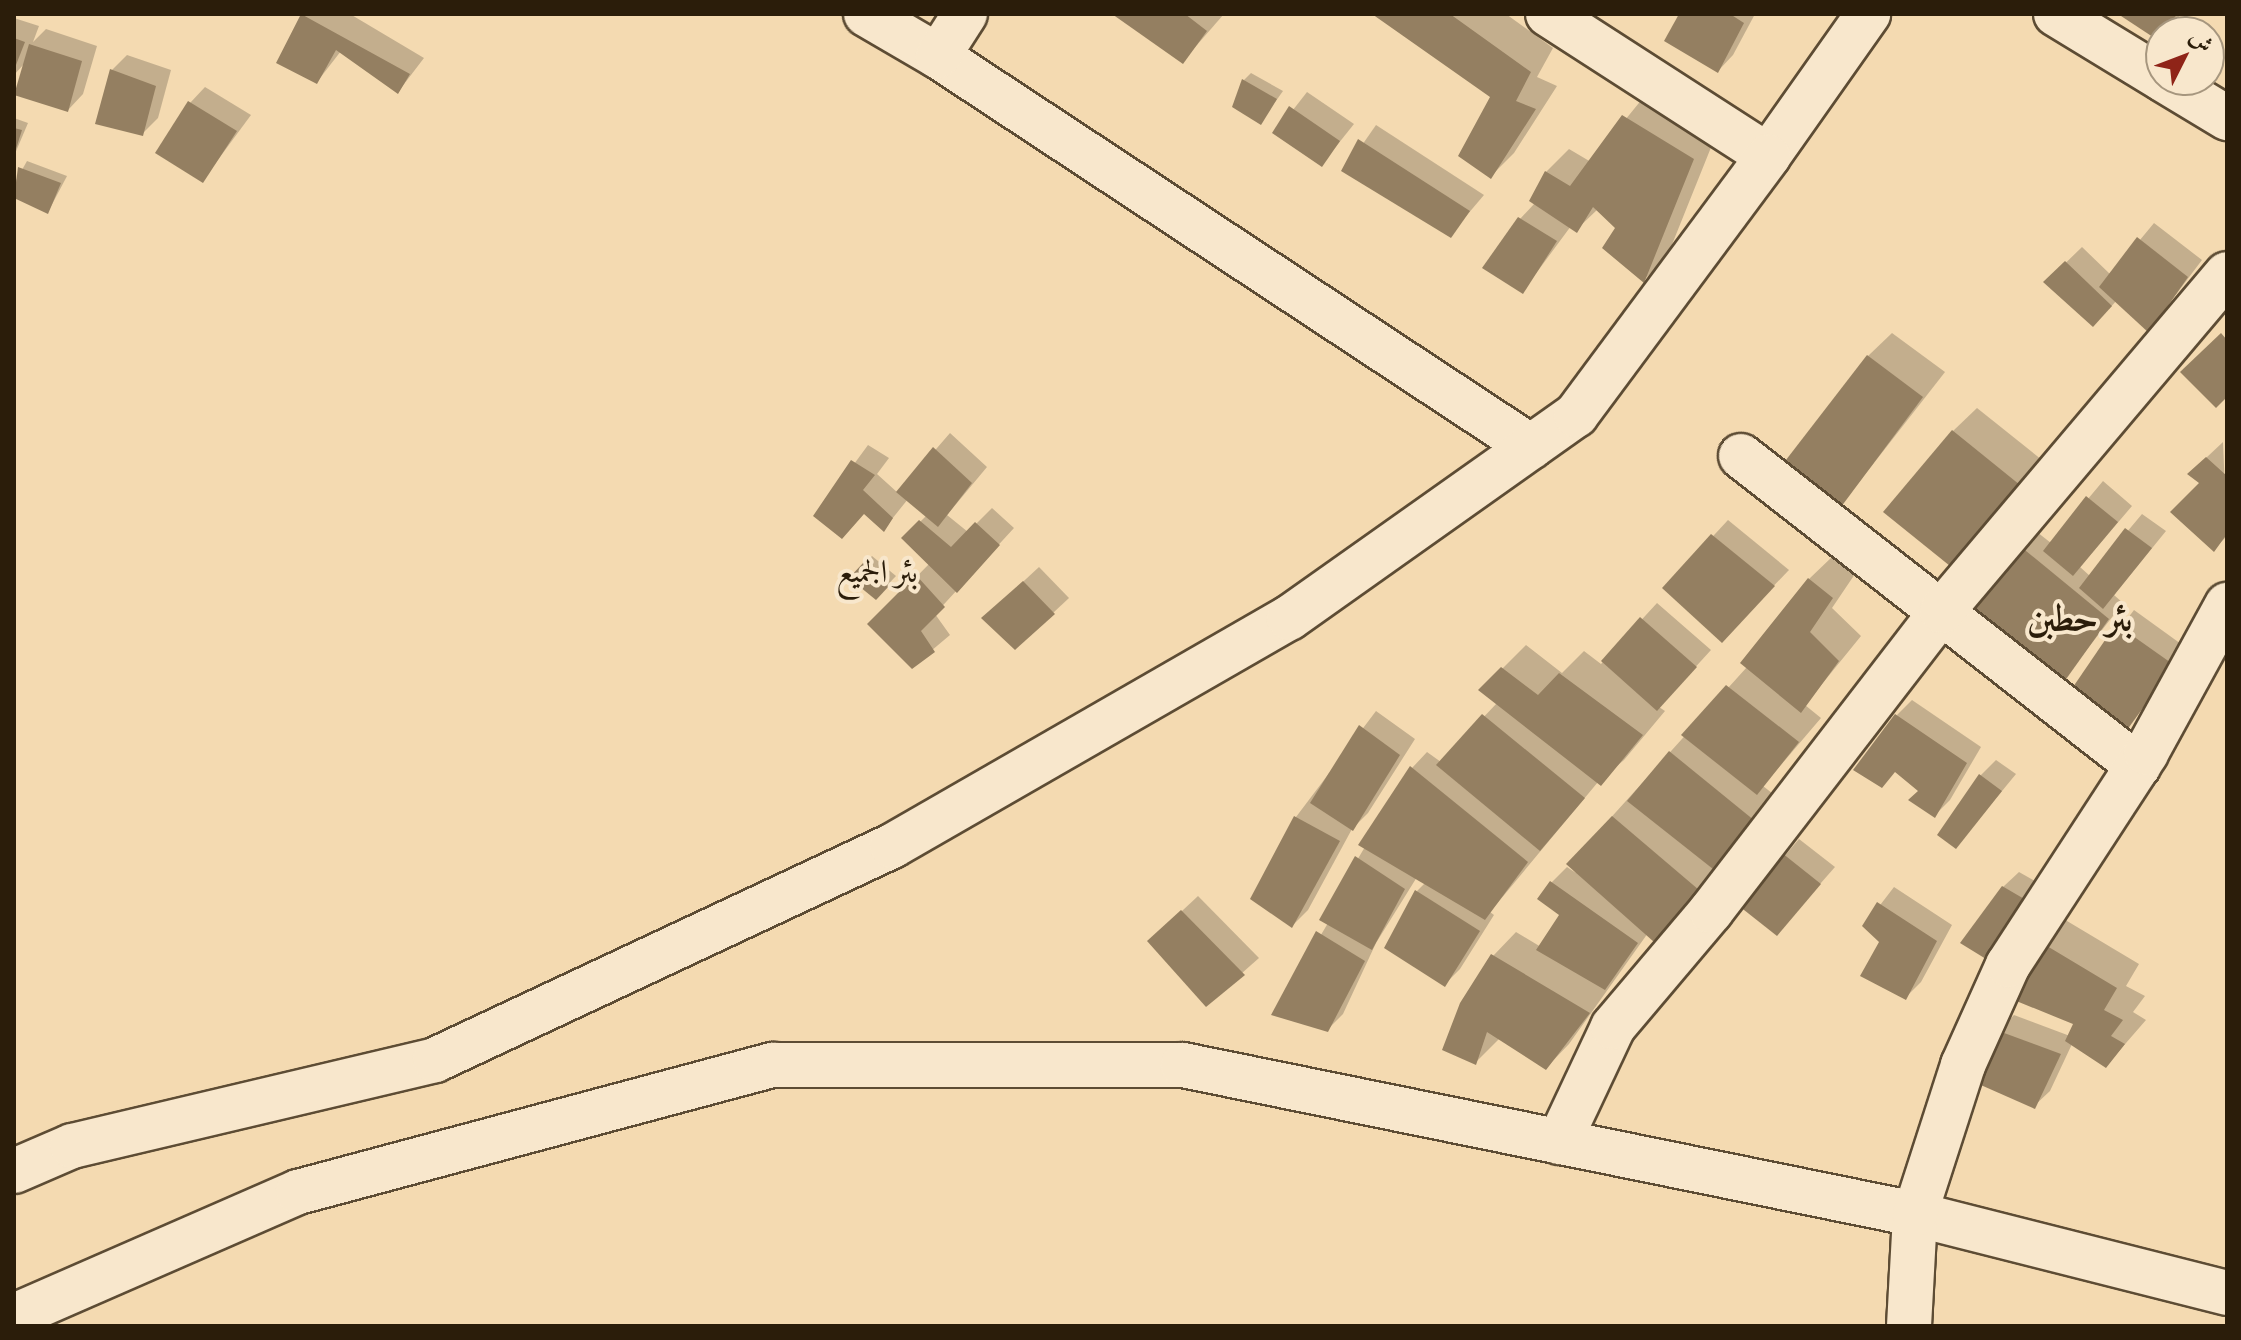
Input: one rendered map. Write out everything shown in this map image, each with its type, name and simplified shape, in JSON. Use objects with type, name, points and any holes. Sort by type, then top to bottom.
[{"type":"street","points":[[866,14],[938,56],[1531,447]]},
{"type":"street","points":[[938,56],[965,14]]},
{"type":"street","points":[[1548,14],[1768,156]]},
{"type":"street","points":[[14,1171],[72,1146],[435,1060],[892,846],[1289,618],[1576,415],[1768,156],[1868,14]]},
{"type":"street","points":[[2056,14],[2145,69]]},
{"type":"street","points":[[2190,96],[2227,118]]},
{"type":"street","points":[[1559,1142],[1613,1027],[1711,911],[1942,611],[2227,274]]},
{"type":"street","points":[[1741,456],[2138,766]]},
{"type":"street","points":[[1909,1326],[1915,1214],[1963,1065],[2008,965],[2138,766],[2227,605]]},
{"type":"street","points":[[14,1316],[298,1192],[773,1065],[1183,1065],[1915,1214],[2227,1293]]},
{"type":"building","points":[[301,14],[410,74],[398,94],[336,50],[317,84],[276,63]]},
{"type":"building","points":[[1112,14],[1185,14],[1207,31],[1183,64]]},
{"type":"building","points":[[1372,14],[1450,14],[1531,72],[1516,101],[1536,109],[1491,179],[1458,156],[1490,97]]},
{"type":"building","points":[[1679,14],[1730,14],[1744,23],[1718,73],[1664,41]]},
{"type":"building","points":[[2118,14],[2177,14],[2145,16],[2145,32]]},
{"type":"building","points":[[14,38],[25,42],[14,70]]},
{"type":"building","points":[[29,44],[82,61],[68,112],[14,95]]},
{"type":"building","points":[[110,69],[156,86],[143,136],[95,124]]},
{"type":"building","points":[[1242,79],[1277,99],[1261,125],[1232,107]]},
{"type":"building","points":[[188,101],[237,131],[203,183],[155,153]]},
{"type":"building","points":[[1289,106],[1340,141],[1322,167],[1272,133]]},
{"type":"building","points":[[1622,115],[1694,159],[1644,283],[1602,248],[1615,228],[1593,207],[1577,233],[1529,201],[1545,171],[1570,186]]},
{"type":"building","points":[[14,128],[22,130],[15,152],[14,152]]},
{"type":"building","points":[[1358,139],[1470,211],[1451,238],[1341,171]]},
{"type":"building","points":[[18,167],[61,183],[48,214],[14,198]]},
{"type":"building","points":[[1518,217],[1557,241],[1523,294],[1482,268]]},
{"type":"building","points":[[2137,237],[2188,277],[2149,333],[2099,287]]},
{"type":"building","points":[[2065,261],[2112,306],[2093,327],[2043,282]]},
{"type":"building","points":[[2221,333],[2227,340],[2227,397],[2216,408],[2180,372]]},
{"type":"building","points":[[1867,355],[1923,397],[1838,511],[1779,469]]},
{"type":"building","points":[[1952,430],[2020,485],[1955,570],[1883,512]]},
{"type":"building","points":[[933,447],[972,483],[938,527],[896,492]]},
{"type":"building","points":[[2206,457],[2227,476],[2227,534],[2214,552],[2170,512],[2199,483],[2187,474]]},
{"type":"building","points":[[851,460],[875,475],[863,490],[893,518],[884,532],[864,514],[842,539],[813,516]]},
{"type":"building","points":[[2086,496],[2118,522],[2073,576],[2043,551]]},
{"type":"building","points":[[919,520],[951,547],[975,522],[1000,545],[957,593],[901,538]]},
{"type":"building","points":[[2125,528],[2152,548],[2103,609],[2079,588]]},
{"type":"building","points":[[1711,534],[1775,586],[1722,643],[1662,588]]},
{"type":"building","points":[[2020,546],[2109,619],[2064,682],[1974,607]]},
{"type":"building","points":[[864,562],[890,585],[876,600],[849,578]]},
{"type":"building","points":[[916,575],[945,607],[921,631],[935,652],[912,669],[867,624]]},
{"type":"building","points":[[1808,578],[1833,598],[1810,632],[1839,661],[1801,713],[1740,663]]},
{"type":"building","points":[[1023,581],[1055,614],[1015,650],[981,618]]},
{"type":"building","points":[[1640,617],[1697,667],[1657,711],[1601,661]]},
{"type":"building","points":[[2116,624],[2174,665],[2127,730],[2071,690]]},
{"type":"building","points":[[1501,667],[1538,695],[1559,673],[1643,735],[1601,786],[1478,690]]},
{"type":"building","points":[[1726,685],[1799,742],[1757,795],[1681,735]]},
{"type":"building","points":[[1482,714],[1585,798],[1540,851],[1436,765]]},
{"type":"building","points":[[1895,714],[1967,763],[1935,818],[1908,800],[1918,791],[1895,772],[1882,788],[1853,770]]},
{"type":"building","points":[[1359,725],[1400,755],[1353,831],[1310,803]]},
{"type":"building","points":[[1669,751],[1755,821],[1713,869],[1627,801]]},
{"type":"building","points":[[1410,766],[1528,862],[1485,920],[1358,845]]},
{"type":"building","points":[[1979,774],[2002,791],[1956,849],[1937,835]]},
{"type":"building","points":[[1294,816],[1340,841],[1292,928],[1250,899]]},
{"type":"building","points":[[1612,816],[1699,890],[1654,942],[1566,864]]},
{"type":"building","points":[[1782,853],[1821,884],[1777,936],[1739,906]]},
{"type":"building","points":[[1355,856],[1405,889],[1372,950],[1319,920]]},
{"type":"building","points":[[1550,881],[1638,943],[1605,990],[1536,950],[1559,915],[1537,899]]},
{"type":"building","points":[[2002,886],[2026,900],[1986,959],[1960,943]]},
{"type":"building","points":[[1415,890],[1480,931],[1445,987],[1384,948]]},
{"type":"building","points":[[1877,902],[1937,941],[1906,1000],[1860,976],[1879,942],[1862,926]]},
{"type":"building","points":[[1181,910],[1245,975],[1206,1007],[1147,941]]},
{"type":"building","points":[[1316,931],[1365,961],[1328,1032],[1271,1015]]},
{"type":"building","points":[[2037,940],[2117,988],[2104,1010],[2123,1020],[2111,1036],[2125,1044],[2106,1068],[2065,1041],[2073,1024],[2009,998]]},
{"type":"building","points":[[1491,954],[1590,1013],[1546,1070],[1487,1032],[1476,1065],[1442,1050],[1460,1003]]},
{"type":"building","points":[[1996,1030],[2061,1054],[2035,1109],[1974,1082]]},
{"type":"district","name":"بئر الجميع","points":[[877,572]]},
{"type":"district","name":"بئر حطبن","points":[[2080,619]]}]
